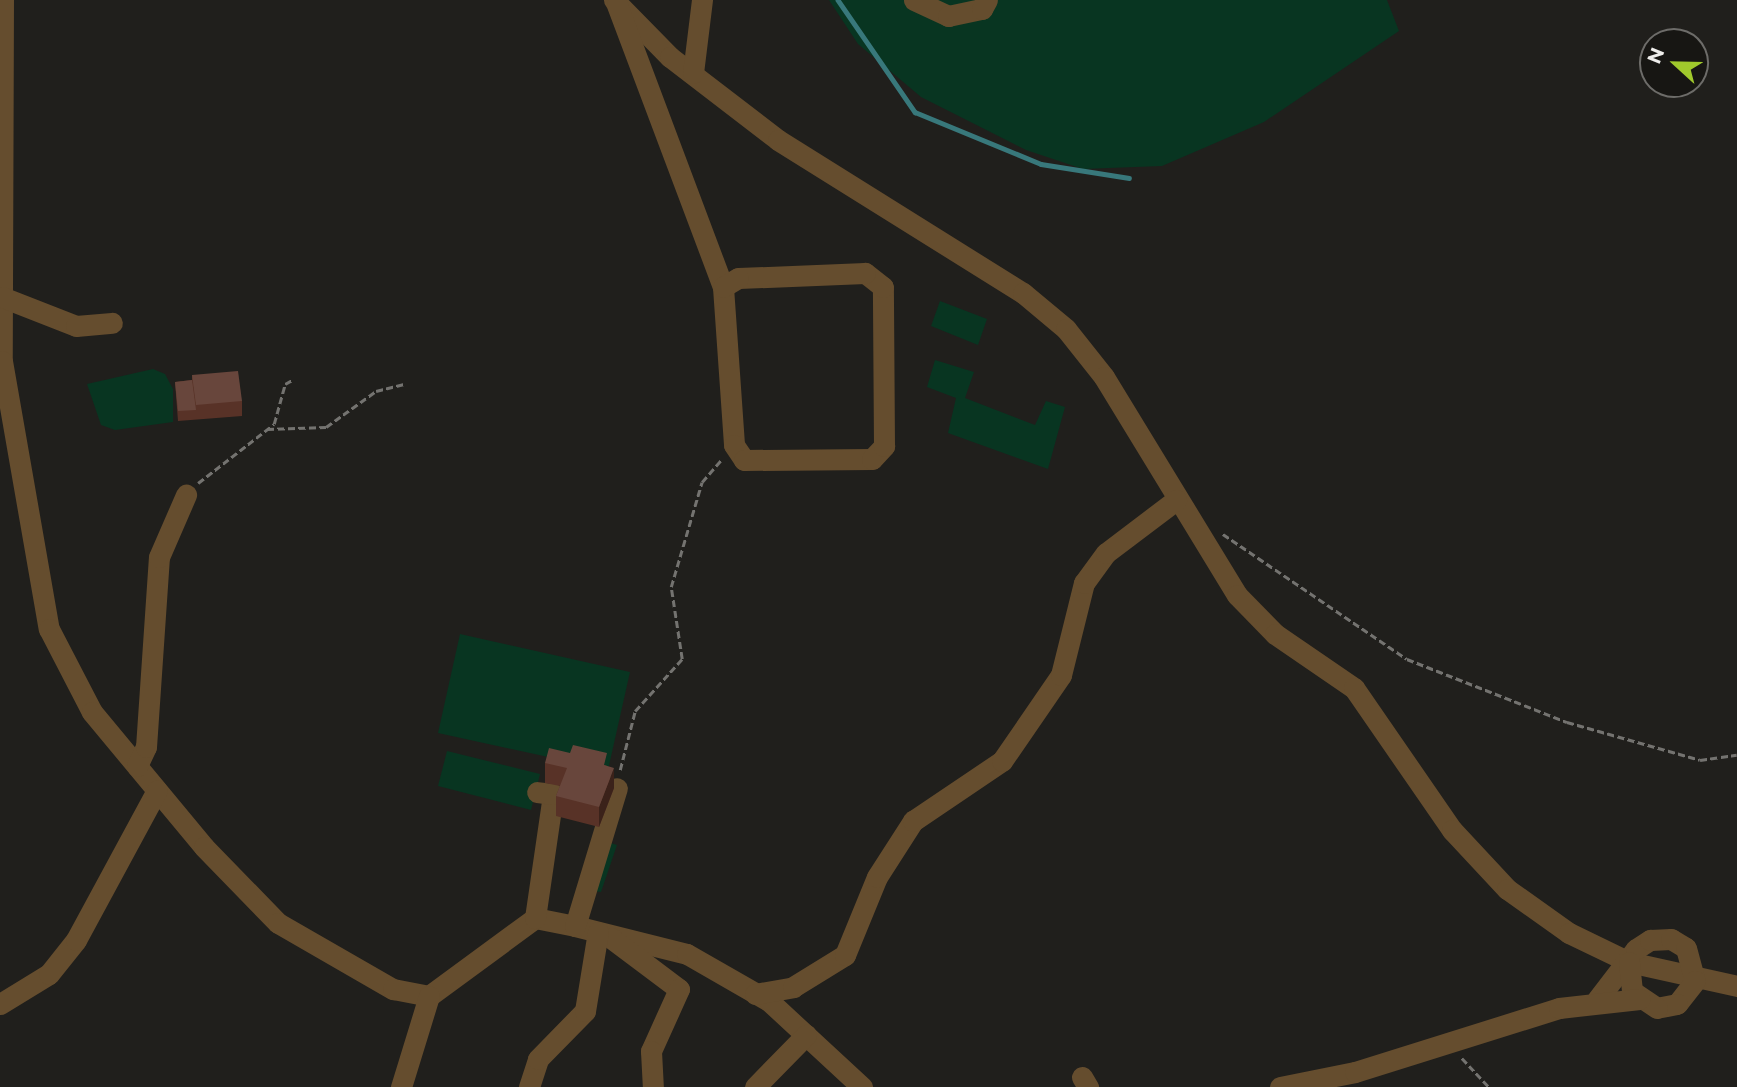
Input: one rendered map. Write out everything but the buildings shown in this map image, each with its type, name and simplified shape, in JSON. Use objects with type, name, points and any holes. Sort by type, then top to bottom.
[{"type":"street","points":[[3,0],[1,361],[48,629],[92,712],[157,790],[278,923],[393,989],[429,996]]},
{"type":"street","points":[[693,73],[702,0]]},
{"type":"street","points":[[914,0],[948,16],[982,9],[987,0]]},
{"type":"street","points":[[615,2],[670,57],[778,140],[1023,293],[1066,329],[1104,377],[1176,500],[1255,617],[1332,669],[1372,708],[1428,797],[1482,865],[1530,907],[1596,947],[1635,953],[1695,981],[1737,986]]},
{"type":"street","points":[[615,2],[723,287],[734,445],[744,460],[872,459],[884,446],[883,287],[865,273],[738,278],[723,287]]},
{"type":"street","points":[[644,82],[670,57]]},
{"type":"street","points":[[2,297],[76,326],[112,323]]},
{"type":"street","points":[[137,766],[146,747],[159,556],[186,495]]},
{"type":"street","points":[[755,993],[793,987],[845,955],[877,877],[913,821],[1002,761],[1060,675],[1084,583],[1106,553],[1176,500]]},
{"type":"street","points":[[575,926],[617,788]]},
{"type":"street","points":[[0,1004],[49,974],[76,940],[157,790]]},
{"type":"street","points":[[401,1087],[429,996],[535,918],[553,794],[537,792]]},
{"type":"street","points":[[535,918],[687,954],[755,993],[806,1035],[862,1087]]},
{"type":"street","points":[[529,1087],[538,1059],[586,1011],[603,933]]},
{"type":"street","points":[[603,933],[679,989],[652,1051],[653,1087]]},
{"type":"street","points":[[1279,1087],[1446,1044],[1597,1000],[1639,999],[1667,1007],[1686,998],[1695,981],[1695,962],[1679,943],[1661,938],[1635,953],[1617,981],[1597,1000]]},
{"type":"street","points":[[1596,947],[1617,981]]},
{"type":"street","points":[[1635,953],[1628,982],[1639,999]]},
{"type":"street","points":[[755,1087],[806,1035]]},
{"type":"path","points":[[186,495],[266,429],[294,379]]},
{"type":"path","points":[[266,429],[326,427],[376,391],[405,384]]},
{"type":"path","points":[[617,788],[635,711],[682,659],[671,587],[687,543],[702,482],[734,445]]},
{"type":"path","points":[[1223,534],[1407,659],[1580,726],[1700,760],[1737,755]]},
{"type":"path","points":[[1446,1044],[1489,1087]]},
{"type":"green space","points":[[829,0],[1387,0],[1399,31],[1264,122],[1162,166],[1083,169],[1026,150],[921,97],[858,44]]},
{"type":"green space","points":[[940,301],[987,319],[978,345],[931,326]]},
{"type":"green space","points":[[935,360],[974,372],[965,398],[1035,425],[1046,401],[1065,407],[1048,469],[948,433],[956,398],[927,387]]},
{"type":"green space","points":[[153,369],[165,374],[173,389],[173,422],[115,430],[101,425],[87,384]]},
{"type":"green space","points":[[460,634],[630,672],[608,770],[438,733]]},
{"type":"green space","points":[[447,751],[540,774],[531,810],[438,786]]},
{"type":"green space","points":[[601,840],[617,845],[601,892],[584,890]]},
{"type":"waterway","points":[[838,0],[915,112],[1041,164],[1129,178]]}]
